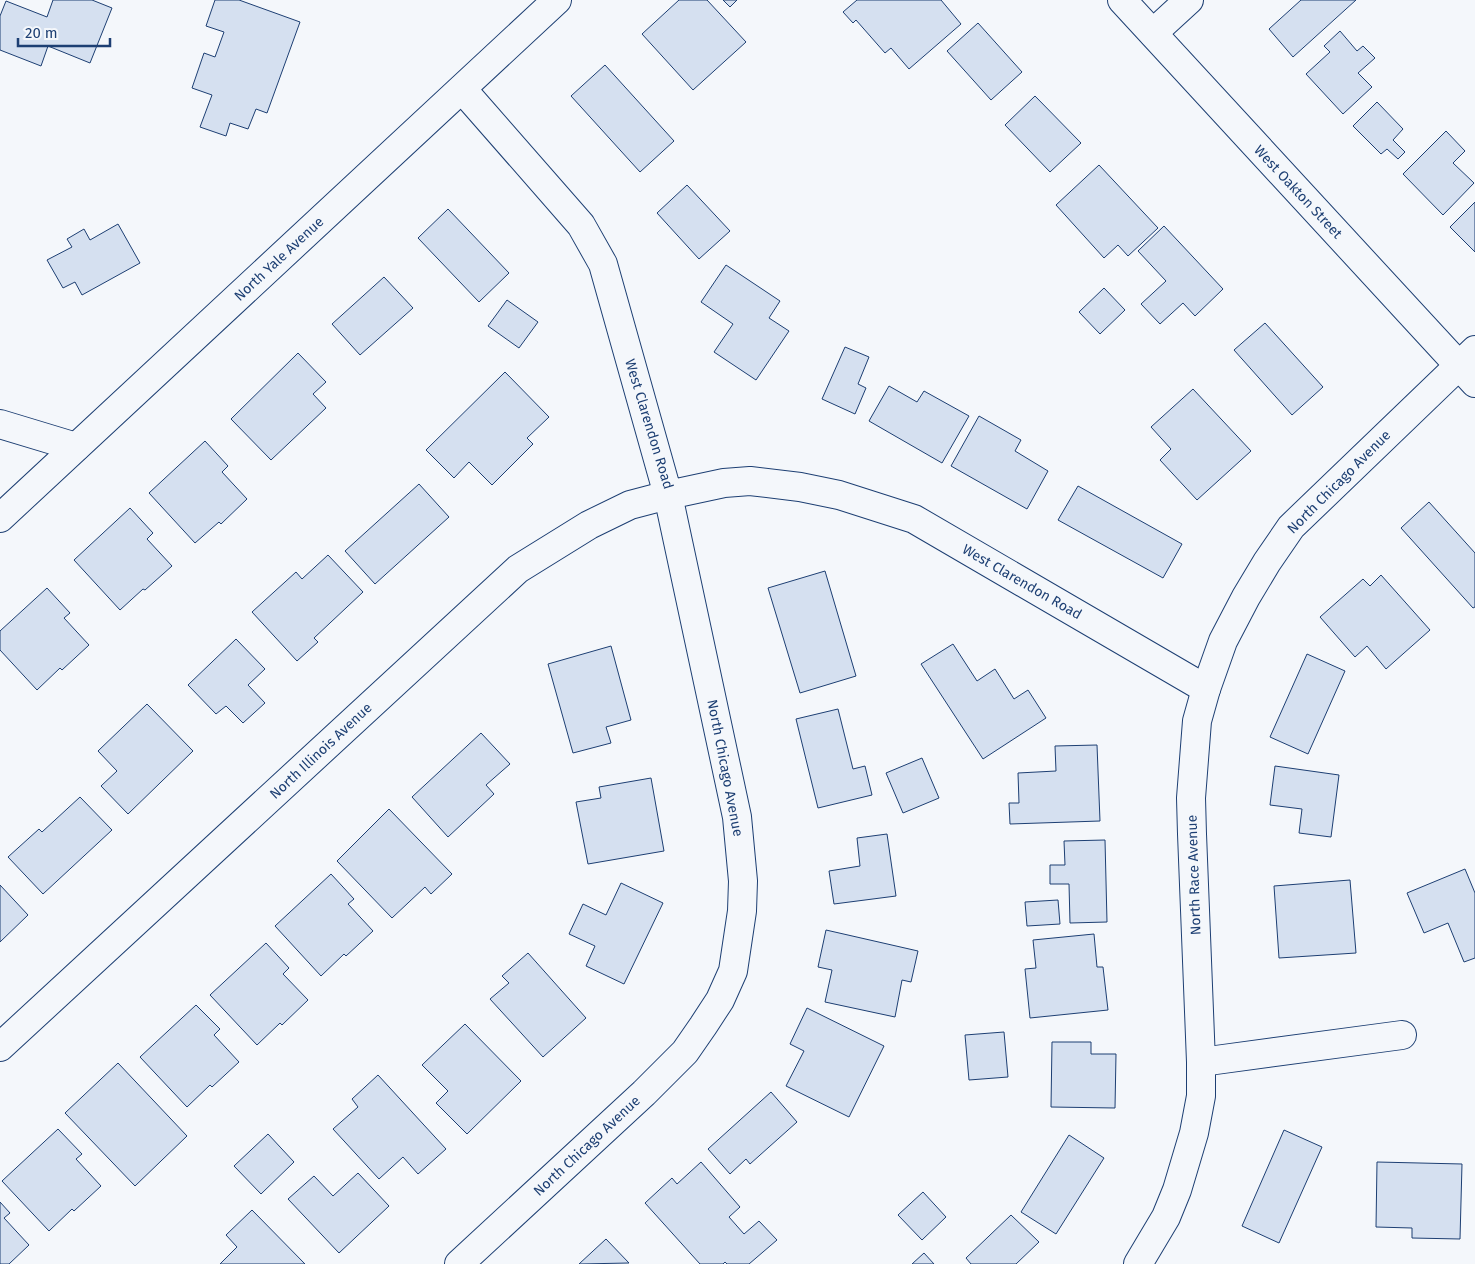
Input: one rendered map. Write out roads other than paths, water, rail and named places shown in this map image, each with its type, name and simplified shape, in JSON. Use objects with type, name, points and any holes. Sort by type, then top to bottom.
[{"type":"street","name":"North Yale Avenue","points":[[0,518],[557,0]]},
{"type":"street","name":"West Oakton Street","points":[[1122,0],[1470,366]]},
{"type":"street","points":[[1153,33],[1189,0]]},
{"type":"street","name":"West Clarendon Road","points":[[462,89],[581,225],[603,264],[668,495],[724,483],[750,481],[800,487],[839,495],[914,519],[1206,689]]},
{"type":"street","name":"North Chicago Avenue","points":[[1206,689],[1223,641],[1246,597],[1267,562],[1291,528],[1470,366]]},
{"type":"street","points":[[0,424],[76,447]]},
{"type":"street","name":"North Chicago Avenue","points":[[459,1264],[644,1093],[685,1052],[720,1000],[732,971],[742,911],[743,881],[737,817],[668,495]]},
{"type":"street","name":"North Illinois Avenue","points":[[0,1047],[518,569],[589,525],[630,505],[668,495]]},
{"type":"street","name":"North Race Avenue","points":[[1138,1264],[1166,1217],[1177,1190],[1188,1158],[1201,1096],[1192,868],[1192,798],[1197,721],[1206,689]]},
{"type":"street","points":[[1201,1062],[1402,1035]]}]
